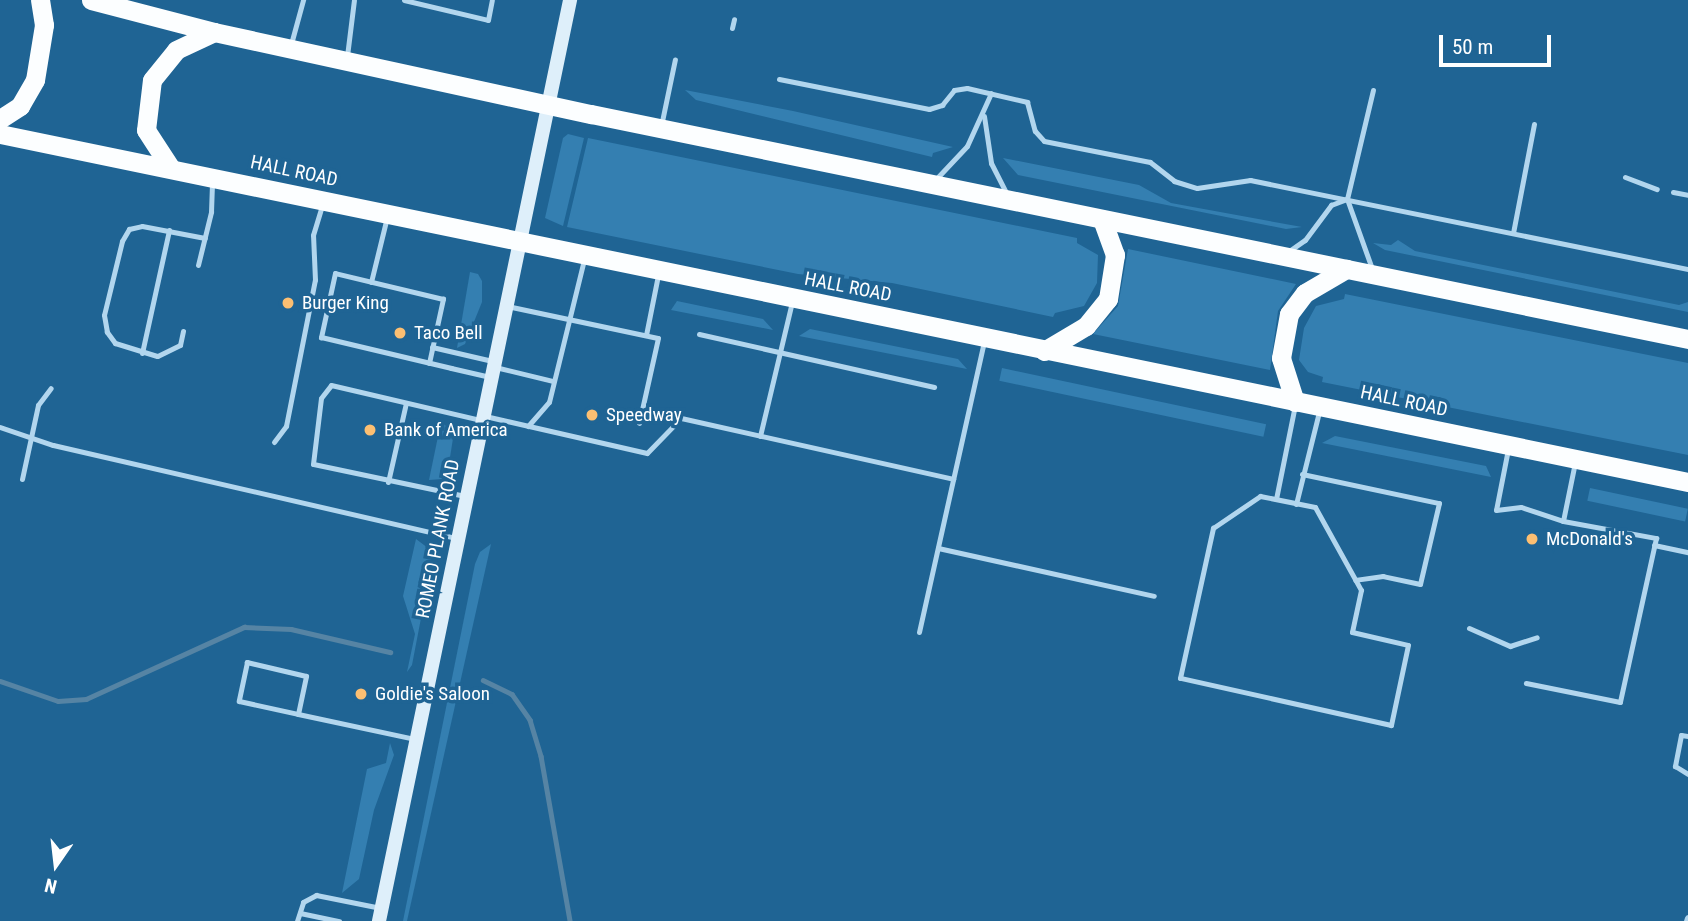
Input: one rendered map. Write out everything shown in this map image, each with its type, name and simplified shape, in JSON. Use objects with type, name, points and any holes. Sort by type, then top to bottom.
[{"type":"highway","points":[[0,118],[20,106],[35,80],[44,25],[40,0]]},
{"type":"highway","points":[[91,0],[154,11],[214,32],[660,129],[1688,339]]},
{"type":"highway","points":[[170,167],[146,130],[152,80],[176,50],[214,32]]},
{"type":"highway","name":"HALL ROAD","points":[[0,134],[170,167],[584,257],[1688,482]]},
{"type":"highway","points":[[1044,351],[1086,326],[1108,299],[1115,255],[1102,219]]},
{"type":"highway","points":[[1296,402],[1282,358],[1289,314],[1305,293],[1346,269]]},
{"type":"main road","name":"ROMEO PLANK ROAD","points":[[381,915],[504,305],[570,0]]},
{"type":"lane","points":[[290,49],[303,0]]},
{"type":"lane","points":[[345,61],[354,0]]},
{"type":"lane","points":[[404,0],[488,20],[492,0]]},
{"type":"lane","points":[[732,28],[734,19]]},
{"type":"lane","points":[[660,129],[675,59]]},
{"type":"lane","points":[[779,79],[929,109],[942,105],[961,88],[991,93],[1027,102],[1035,131],[1044,141],[1150,162],[1174,181],[1197,188],[1250,180],[1688,269]]},
{"type":"lane","points":[[1373,90],[1347,199],[1362,251],[1375,275]]},
{"type":"lane","points":[[930,184],[961,155],[984,116],[991,93]]},
{"type":"lane","points":[[984,116],[991,163],[1009,200]]},
{"type":"lane","points":[[1513,233],[1534,124]]},
{"type":"lane","points":[[198,265],[205,238],[212,177]]},
{"type":"lane","points":[[1625,177],[1657,189]]},
{"type":"lane","points":[[1673,192],[1688,195]]},
{"type":"lane","points":[[1283,256],[1304,240],[1331,205],[1347,199]]},
{"type":"lane","points":[[274,442],[286,426],[316,280],[313,235],[323,201]]},
{"type":"lane","points":[[371,282],[388,215]]},
{"type":"lane","points":[[183,331],[180,345],[168,353],[142,353],[115,343],[107,332],[104,315],[121,241],[129,229],[142,226],[205,238]]},
{"type":"lane","points":[[142,353],[169,230]]},
{"type":"lane","points":[[528,426],[549,402],[584,257]]},
{"type":"lane","points":[[646,335],[659,272]]},
{"type":"lane","points":[[429,363],[443,299],[335,273],[321,337],[429,363],[491,368],[553,381]]},
{"type":"lane","points":[[760,436],[792,299]]},
{"type":"lane","points":[[504,305],[658,338],[639,423]]},
{"type":"lane","points":[[699,334],[934,387]]},
{"type":"lane","points":[[919,632],[984,338]]},
{"type":"lane","points":[[432,347],[491,368]]},
{"type":"lane","points":[[466,497],[313,464],[321,398],[331,386],[647,453],[681,418],[953,479]]},
{"type":"lane","points":[[22,479],[38,405],[51,388]]},
{"type":"lane","points":[[1276,499],[1296,402]]},
{"type":"lane","points":[[388,482],[406,403]]},
{"type":"lane","points":[[1296,504],[1321,407]]},
{"type":"lane","points":[[0,427],[31,438],[457,538]]},
{"type":"lane","points":[[1509,446],[1496,510],[1521,507],[1563,520],[1656,538],[1620,702],[1526,683]]},
{"type":"lane","points":[[1563,520],[1576,460]]},
{"type":"lane","points":[[1302,474],[1439,503],[1420,584],[1383,576],[1355,580]]},
{"type":"lane","points":[[1260,496],[1296,504],[1315,508],[1361,590],[1352,632],[1408,645],[1391,724],[1180,678],[1213,528],[1260,496]]},
{"type":"lane","points":[[1654,545],[1688,552]]},
{"type":"lane","points":[[937,548],[1154,596]]},
{"type":"lane","points":[[1469,628],[1510,646],[1537,636]]},
{"type":"lane","points":[[298,714],[306,676],[247,662],[239,701],[298,714],[418,740]]},
{"type":"lane","points":[[1688,736],[1681,735],[1675,766],[1688,774]]},
{"type":"lane","points":[[297,921],[303,902],[316,895],[381,915]]},
{"type":"lane","points":[[300,913],[339,921]]},
{"type":"shaded area","points":[[685,90],[953,147],[933,153],[932,157],[696,100]]},
{"type":"shaded area","points":[[568,134],[584,138],[563,226],[545,218],[563,138]]},
{"type":"shaded area","points":[[588,138],[1077,238],[1077,243],[1098,255],[1097,283],[1084,306],[1055,313],[1053,317],[892,283],[798,274],[567,227]]},
{"type":"shaded area","points":[[1003,158],[1139,185],[1171,203],[1302,227],[1286,229],[1018,175]]},
{"type":"shaded area","points":[[1398,240],[1415,251],[1679,305],[1688,302],[1688,312],[1385,250],[1373,243],[1391,245]]},
{"type":"shaded area","points":[[1128,249],[1296,284],[1278,311],[1270,370],[1093,334],[1118,306]]},
{"type":"shaded area","points":[[470,272],[478,274],[482,281],[482,302],[465,344],[457,348]]},
{"type":"shaded area","points":[[1345,294],[1688,363],[1688,455],[1322,382],[1323,377],[1308,372],[1299,360],[1304,328],[1316,306],[1344,299]]},
{"type":"shaded area","points":[[677,301],[763,319],[773,330],[671,310]]},
{"type":"shaded area","points":[[810,329],[958,359],[967,369],[799,336]]},
{"type":"shaded area","points":[[1002,368],[1266,424],[1263,437],[999,381]]},
{"type":"shaded area","points":[[441,422],[454,432],[448,470],[442,479],[429,480]]},
{"type":"shaded area","points":[[1335,436],[1486,466],[1491,477],[1322,443]]},
{"type":"shaded area","points":[[1590,488],[1688,509],[1685,522],[1587,501]]},
{"type":"shaded area","points":[[416,539],[428,548],[432,561],[412,665],[407,672],[415,634],[403,596]]},
{"type":"shaded area","points":[[491,544],[407,921],[403,921],[475,564],[480,552]]},
{"type":"shaded area","points":[[390,743],[394,755],[374,810],[359,879],[342,893],[367,769],[386,763]]},
{"type":"waterway","points":[[0,681],[58,701],[86,699],[244,627],[291,629],[390,652]]},
{"type":"waterway","points":[[483,680],[512,694],[530,720],[541,756],[570,921]]},
{"type":"place","name":"Burger King","points":[[288,303]]},
{"type":"place","name":"Taco Bell","points":[[400,333]]},
{"type":"place","name":"Speedway","points":[[592,415]]},
{"type":"place","name":"Bank of America","points":[[370,430]]},
{"type":"place","name":"McDonald's","points":[[1532,539]]},
{"type":"place","name":"Goldie's Saloon","points":[[361,694]]}]
